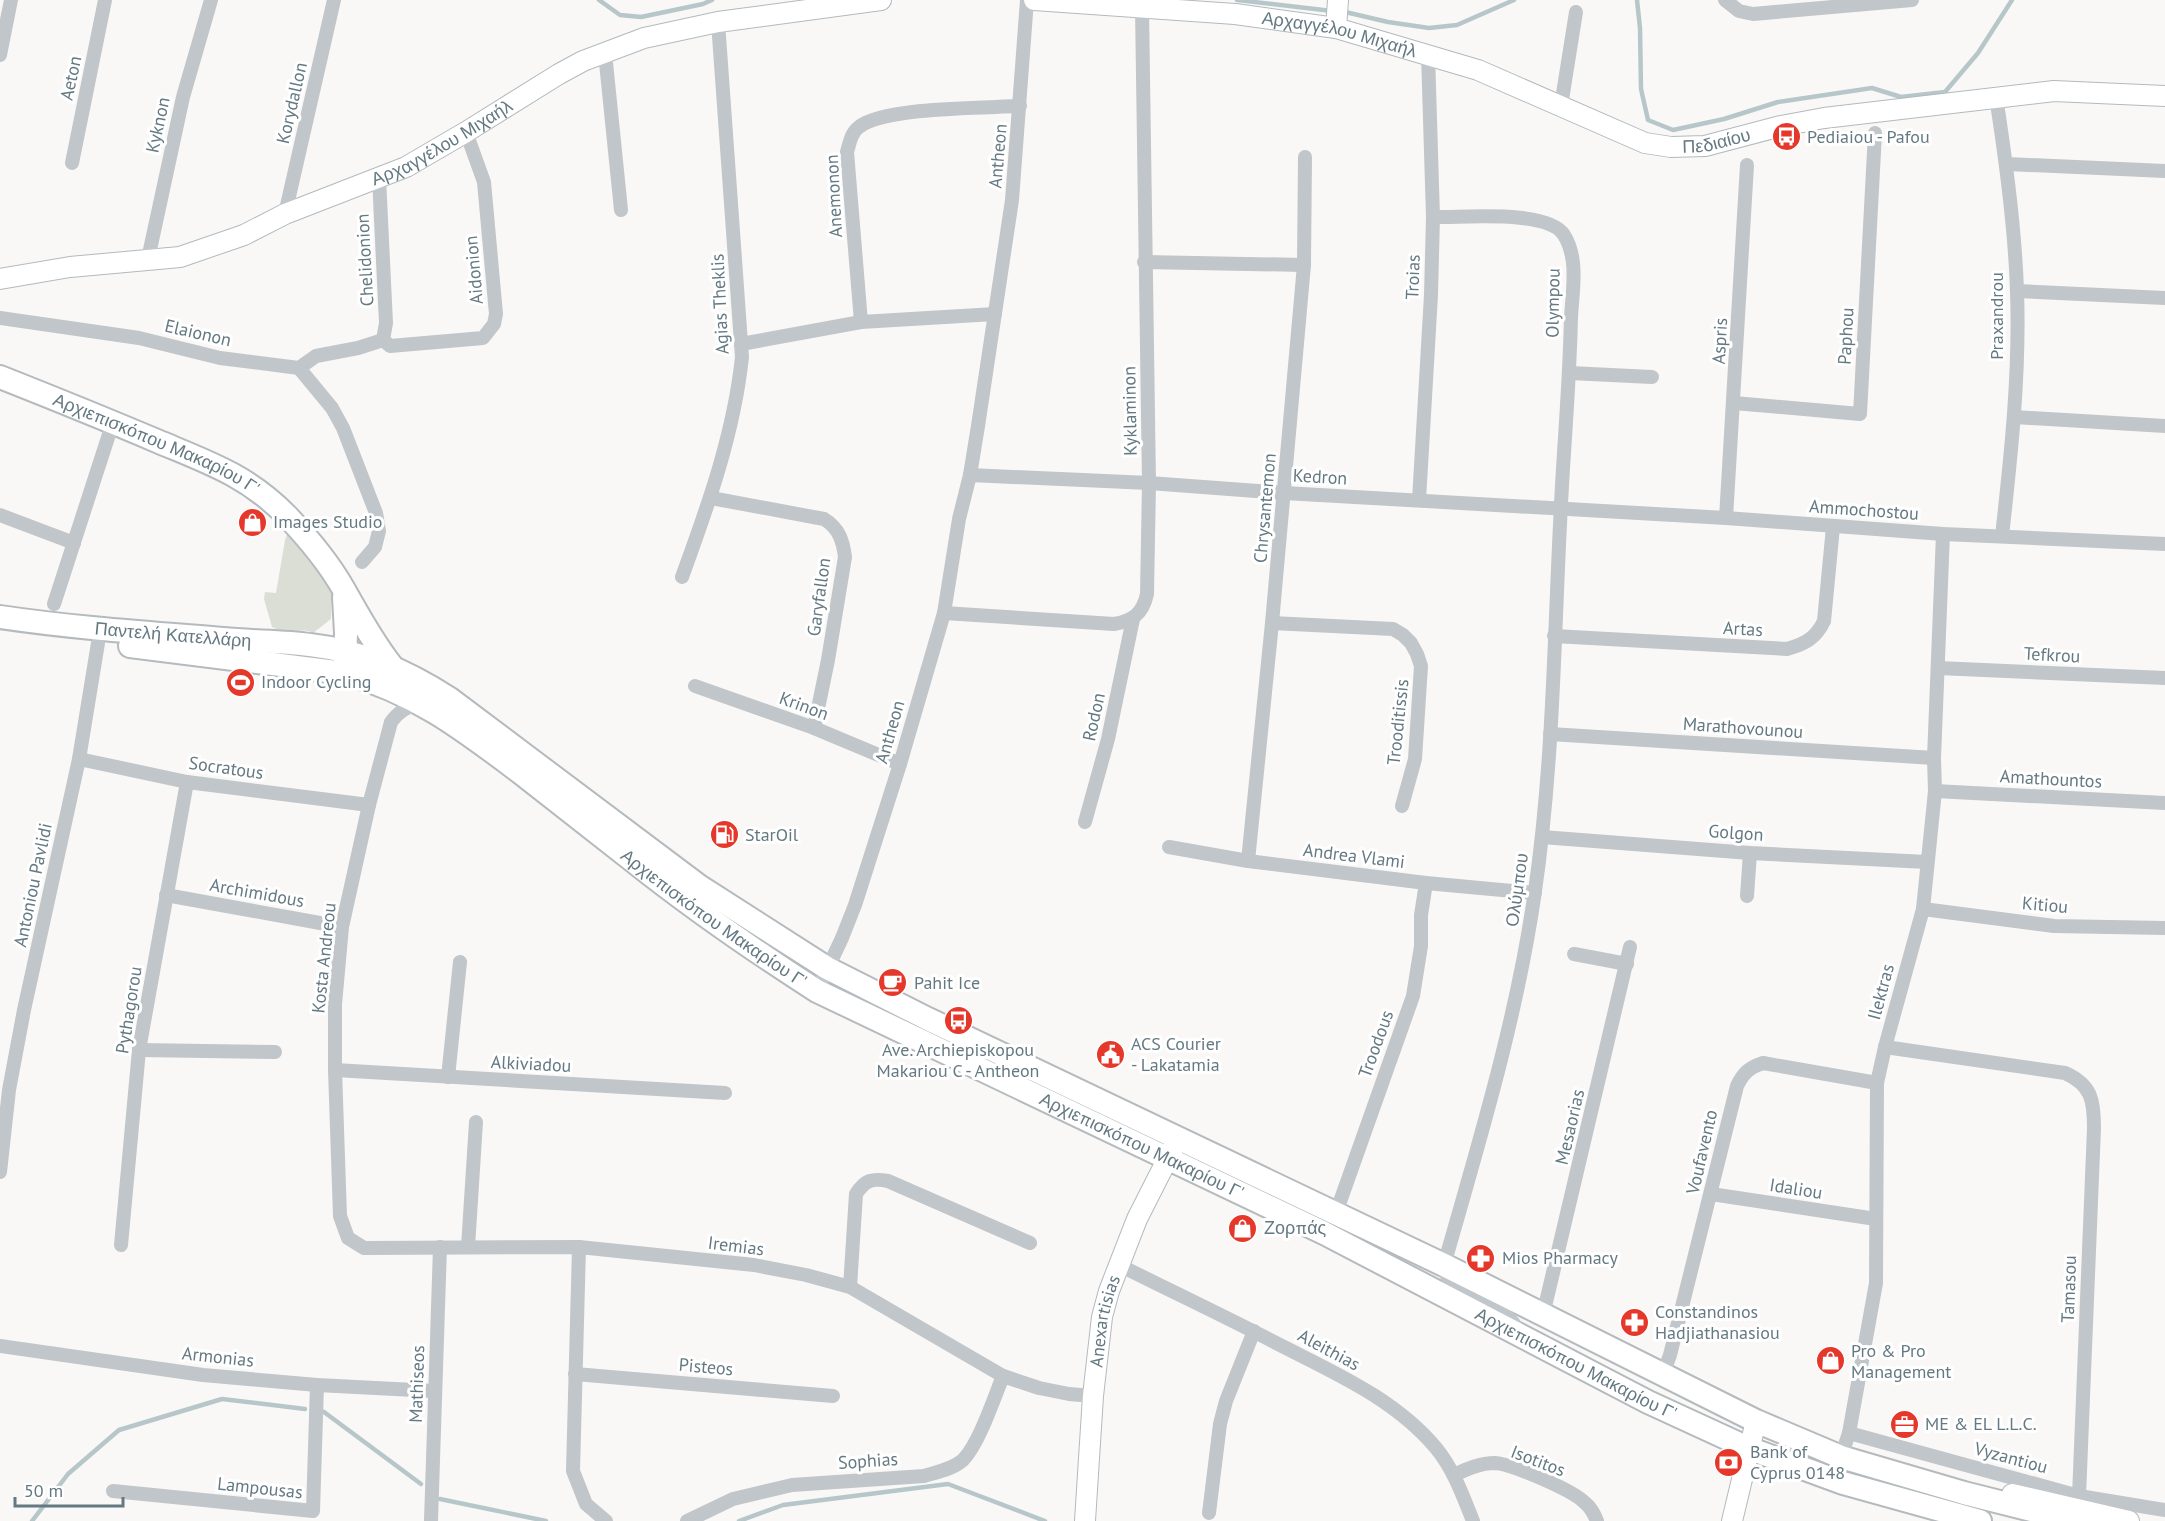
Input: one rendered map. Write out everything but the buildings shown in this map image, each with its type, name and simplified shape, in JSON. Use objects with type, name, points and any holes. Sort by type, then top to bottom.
[{"type":"main road","name":"Αρχιεπισκόπου Μακαρίου Γ'","points":[[0,377],[234,474],[259,490],[287,516],[320,555],[342,586],[371,639],[391,665]]},
{"type":"main road","name":"Αρχιεπισκόπου Μακαρίου Γ'","points":[[342,586],[345,606],[345,662]]},
{"type":"main road","name":"Παντελή Κατελλάρη","points":[[0,617],[110,629],[310,645],[345,662]]},
{"type":"main road","name":"Παντελή Κατελλάρη","points":[[0,632],[98,643],[345,662]]},
{"type":"main road","name":"Αρχιεπισκόπου Μακαρίου Γ'","points":[[345,662],[391,665],[421,680],[450,699],[699,886],[827,968],[928,1019],[1444,1265],[1756,1421],[1841,1457],[1964,1493],[2074,1521]]},
{"type":"main road","name":"Αρχιεπισκόπου Μακαρίου Γ'","points":[[345,662],[375,681],[448,719],[699,912],[817,991],[1324,1233],[1648,1401],[1748,1448],[1844,1483],[1980,1521]]},
{"type":"street","points":[[0,55],[11,0]]},
{"type":"street","name":"Aeton","points":[[72,163],[105,0]]},
{"type":"street","name":"Kyknon","points":[[148,259],[183,97],[211,0]]},
{"type":"street","name":"Korydallon","points":[[285,214],[334,0]]},
{"type":"street","name":"Αρχαγγέλου Μιχαήλ","points":[[0,279],[70,267],[180,257],[204,250],[244,235],[285,214],[406,167],[558,74],[605,53],[662,33],[718,22],[881,0]]},
{"type":"street","name":"Antheon","points":[[817,991],[855,905],[900,764],[944,613],[959,519],[970,475],[1012,200],[1028,0]]},
{"type":"street","name":"Αρχαγγέλου Μιχαήλ","points":[[1034,0],[1235,14],[1337,13],[1428,54]]},
{"type":"street","points":[[1725,0],[1739,11],[1753,14],[1819,4],[1912,0]]},
{"type":"street","name":"Kyklaminon","points":[[1133,619],[1145,604],[1147,594],[1149,483],[1142,7]]},
{"type":"street","points":[[1561,105],[1576,12]]},
{"type":"street","name":"Agias Theklis","points":[[682,577],[711,498],[739,385],[741,344],[718,22]]},
{"type":"street","points":[[605,53],[621,210]]},
{"type":"street","name":"Πεδιαίου","points":[[1428,54],[1478,70],[1645,143],[1671,147],[1705,146],[1781,126],[1824,118],[1996,96],[2054,91],[2165,96]]},
{"type":"street","name":"Troias","points":[[1419,500],[1431,295],[1433,218],[1428,54]]},
{"type":"street","name":"Praxandrou","points":[[1996,96],[2007,164],[2017,291],[2014,417],[2002,536]]},
{"type":"street","name":"Anemonon","points":[[861,322],[847,152],[851,136],[857,128],[869,121],[893,114],[1020,106]]},
{"type":"street","name":"Aidonion","points":[[383,340],[390,346],[483,338],[494,324],[496,314],[484,182],[466,132]]},
{"type":"street","name":"Paphou","points":[[1734,403],[1860,414],[1875,133]]},
{"type":"street","name":"Chrysantemon","points":[[1248,861],[1304,265],[1305,158]]},
{"type":"street","points":[[2007,164],[2165,171]]},
{"type":"street","name":"Aspris","points":[[1726,518],[1748,165]]},
{"type":"street","name":"Chelidonion","points":[[379,178],[386,324],[383,340]]},
{"type":"street","name":"Olympou","points":[[1433,218],[1528,218],[1544,221],[1563,233],[1573,264],[1570,373],[1560,510]]},
{"type":"street","points":[[1144,262],[1304,265]]},
{"type":"street","points":[[2017,291],[2165,298]]},
{"type":"street","points":[[741,344],[861,322],[995,314]]},
{"type":"street","name":"Elaionon","points":[[0,318],[139,338],[219,358],[299,368]]},
{"type":"street","points":[[362,562],[375,547],[379,531],[376,513],[343,428],[332,408],[299,368],[316,356],[358,348],[383,340]]},
{"type":"street","points":[[1570,373],[1652,377]]},
{"type":"street","points":[[2014,417],[2165,426]]},
{"type":"street","points":[[54,604],[113,422]]},
{"type":"street","name":"Kedron","points":[[970,475],[1149,483],[1560,510]]},
{"type":"street","name":"Garyfallon","points":[[711,498],[824,519],[832,524],[843,542],[845,557],[814,728]]},
{"type":"street","name":"Ammochostou","points":[[1560,510],[1726,518],[1943,534],[2165,544]]},
{"type":"street","name":"Ολύμπου","points":[[1444,1265],[1509,1025],[1527,943],[1535,893],[1550,734],[1560,510]]},
{"type":"street","points":[[0,515],[74,543]]},
{"type":"street","name":"Artas","points":[[1554,636],[1787,649],[1801,645],[1819,632],[1824,621],[1833,527]]},
{"type":"street","name":"Ilektras","points":[[1841,1457],[1849,1433],[1876,1283],[1877,1083],[1923,909],[1935,791],[1934,759],[1943,534]]},
{"type":"street","points":[[944,613],[1114,624],[1133,619]]},
{"type":"street","name":"Rodon","points":[[1085,822],[1108,739],[1133,619]]},
{"type":"street","name":"Trooditissis","points":[[1272,623],[1393,629],[1403,634],[1411,643],[1421,666],[1421,685],[1414,759],[1402,806]]},
{"type":"street","name":"Antoniou Pavlidi","points":[[0,1172],[5,1090],[79,759],[98,643]]},
{"type":"street","name":"Tefkrou","points":[[1938,668],[2165,678]]},
{"type":"street","name":"Krinon","points":[[695,686],[814,728],[900,764]]},
{"type":"street","name":"Kosta Andreou","points":[[348,1238],[340,1216],[335,1070],[335,1005],[342,927],[369,805],[391,722],[403,710],[420,703]]},
{"type":"street","name":"Marathovounou","points":[[1550,734],[1934,759]]},
{"type":"street","name":"Socratous","points":[[79,759],[187,782],[369,805]]},
{"type":"street","name":"Pythagorou","points":[[121,1245],[140,1050],[187,782]]},
{"type":"street","name":"Amathountos","points":[[1935,791],[2165,802]]},
{"type":"street","name":"Golgon","points":[[1542,837],[1750,853],[1927,862]]},
{"type":"street","name":"Andrea Vlami","points":[[1169,847],[1248,861],[1426,883],[1535,893]]},
{"type":"street","points":[[1747,896],[1750,853]]},
{"type":"street","name":"Troodous","points":[[1336,1213],[1413,996],[1426,883]]},
{"type":"street","name":"Archimidous","points":[[166,895],[342,927]]},
{"type":"street","name":"Kitiou","points":[[1923,909],[2054,926],[2165,928]]},
{"type":"street","name":"Mesaorias","points":[[1543,1315],[1630,947]]},
{"type":"street","points":[[1574,954],[1627,964]]},
{"type":"street","points":[[448,1077],[460,962]]},
{"type":"street","name":"Tamasou","points":[[1885,1047],[2066,1073],[2078,1078],[2085,1085],[2094,1108],[2094,1128],[2079,1496]]},
{"type":"street","points":[[140,1050],[275,1052]]},
{"type":"street","name":"Voufavento","points":[[1663,1374],[1671,1355],[1741,1077],[1754,1066],[1763,1063],[1877,1083]]},
{"type":"street","name":"Alkiviadou","points":[[335,1070],[725,1093]]},
{"type":"street","points":[[468,1247],[476,1122]]},
{"type":"street","name":"Anexartisias","points":[[1085,1521],[1093,1396],[1102,1317],[1137,1219],[1179,1137]]},
{"type":"street","points":[[850,1287],[856,1194],[863,1183],[874,1179],[888,1181],[1030,1243]]},
{"type":"street","name":"Idaliou","points":[[1711,1194],[1876,1219]]},
{"type":"street","name":"Iremias","points":[[348,1238],[364,1248],[579,1247],[754,1265],[806,1275],[850,1287],[888,1307],[1003,1376],[1039,1388],[1093,1396]]},
{"type":"street","name":"Mathiseos","points":[[431,1521],[440,1247]]},
{"type":"street","points":[[579,1247],[573,1471],[586,1504],[606,1521]]},
{"type":"street","name":"Aleithias","points":[[1119,1265],[1344,1377],[1390,1406],[1406,1418],[1437,1449],[1454,1475],[1473,1521]]},
{"type":"street","points":[[1444,1265],[1447,1277],[1454,1285],[1508,1314],[1517,1326],[1520,1335]]},
{"type":"street","points":[[1209,1513],[1226,1401],[1254,1331]]},
{"type":"street","name":"Armonias","points":[[0,1346],[203,1375],[317,1385],[434,1391]]},
{"type":"street","name":"Pisteos","points":[[575,1374],[833,1396]]},
{"type":"street","name":"Sophias","points":[[687,1521],[733,1499],[792,1485],[924,1476],[945,1470],[963,1460],[975,1442],[1003,1376]]},
{"type":"street","name":"Lampousas","points":[[113,1491],[313,1511],[317,1385]]},
{"type":"street","points":[[1732,1521],[1756,1421]]},
{"type":"street","name":"Vyzantiou","points":[[1849,1433],[2079,1496],[2165,1510]]},
{"type":"street","name":"Isotitos","points":[[1454,1475],[1481,1464],[1495,1463],[1509,1466],[1575,1495],[1592,1510],[1597,1521]]},
{"type":"street","points":[[1964,1493],[1986,1491],[2014,1494],[2129,1521]]},
{"type":"shaded area","points":[[288,532],[308,553],[332,591],[331,619],[313,633],[286,632],[272,627],[264,599],[265,592],[276,593]]},
{"type":"waterway","points":[[599,0],[620,15],[641,17],[712,0]]},
{"type":"waterway","points":[[1237,0],[1332,11]]},
{"type":"waterway","points":[[1341,11],[1388,22],[1429,28],[1457,25],[1514,0]]},
{"type":"waterway","points":[[1637,0],[1641,89],[1648,120],[1673,130],[1724,119],[1778,102],[1872,88],[1901,97],[1945,92],[1978,53],[2012,0]]},
{"type":"waterway","points":[[32,1521],[68,1474],[119,1430],[222,1399],[305,1409]]},
{"type":"waterway","points":[[324,1412],[421,1484]]},
{"type":"waterway","points":[[739,1521],[783,1505],[948,1484],[1045,1521]]},
{"type":"waterway","points":[[440,1499],[546,1521]]},
{"type":"place","name":"Pediaiou - Pafou","points":[[1786,137]]},
{"type":"place","name":"Images Studio","points":[[252,522]]},
{"type":"place","name":"Indoor Cycling","points":[[240,682]]},
{"type":"place","name":"StarOil","points":[[724,835]]},
{"type":"place","name":"Pahit Ice","points":[[893,983]]},
{"type":"place","name":"Ave. Archiepiskopou Makariou C - Antheon","points":[[958,1021]]},
{"type":"place","name":"ACS Courier - Lakatamia","points":[[1110,1054]]},
{"type":"place","name":"Ζορπάς","points":[[1243,1228]]},
{"type":"place","name":"Mios Pharmacy","points":[[1481,1258]]},
{"type":"place","name":"Constandinos Hadjiathanasiou","points":[[1634,1322]]},
{"type":"place","name":"Pro & Pro Management","points":[[1830,1361]]},
{"type":"place","name":"ME & EL L.L.C.","points":[[1904,1424]]},
{"type":"place","name":"Bank of Cyprus 0148","points":[[1729,1462]]}]
